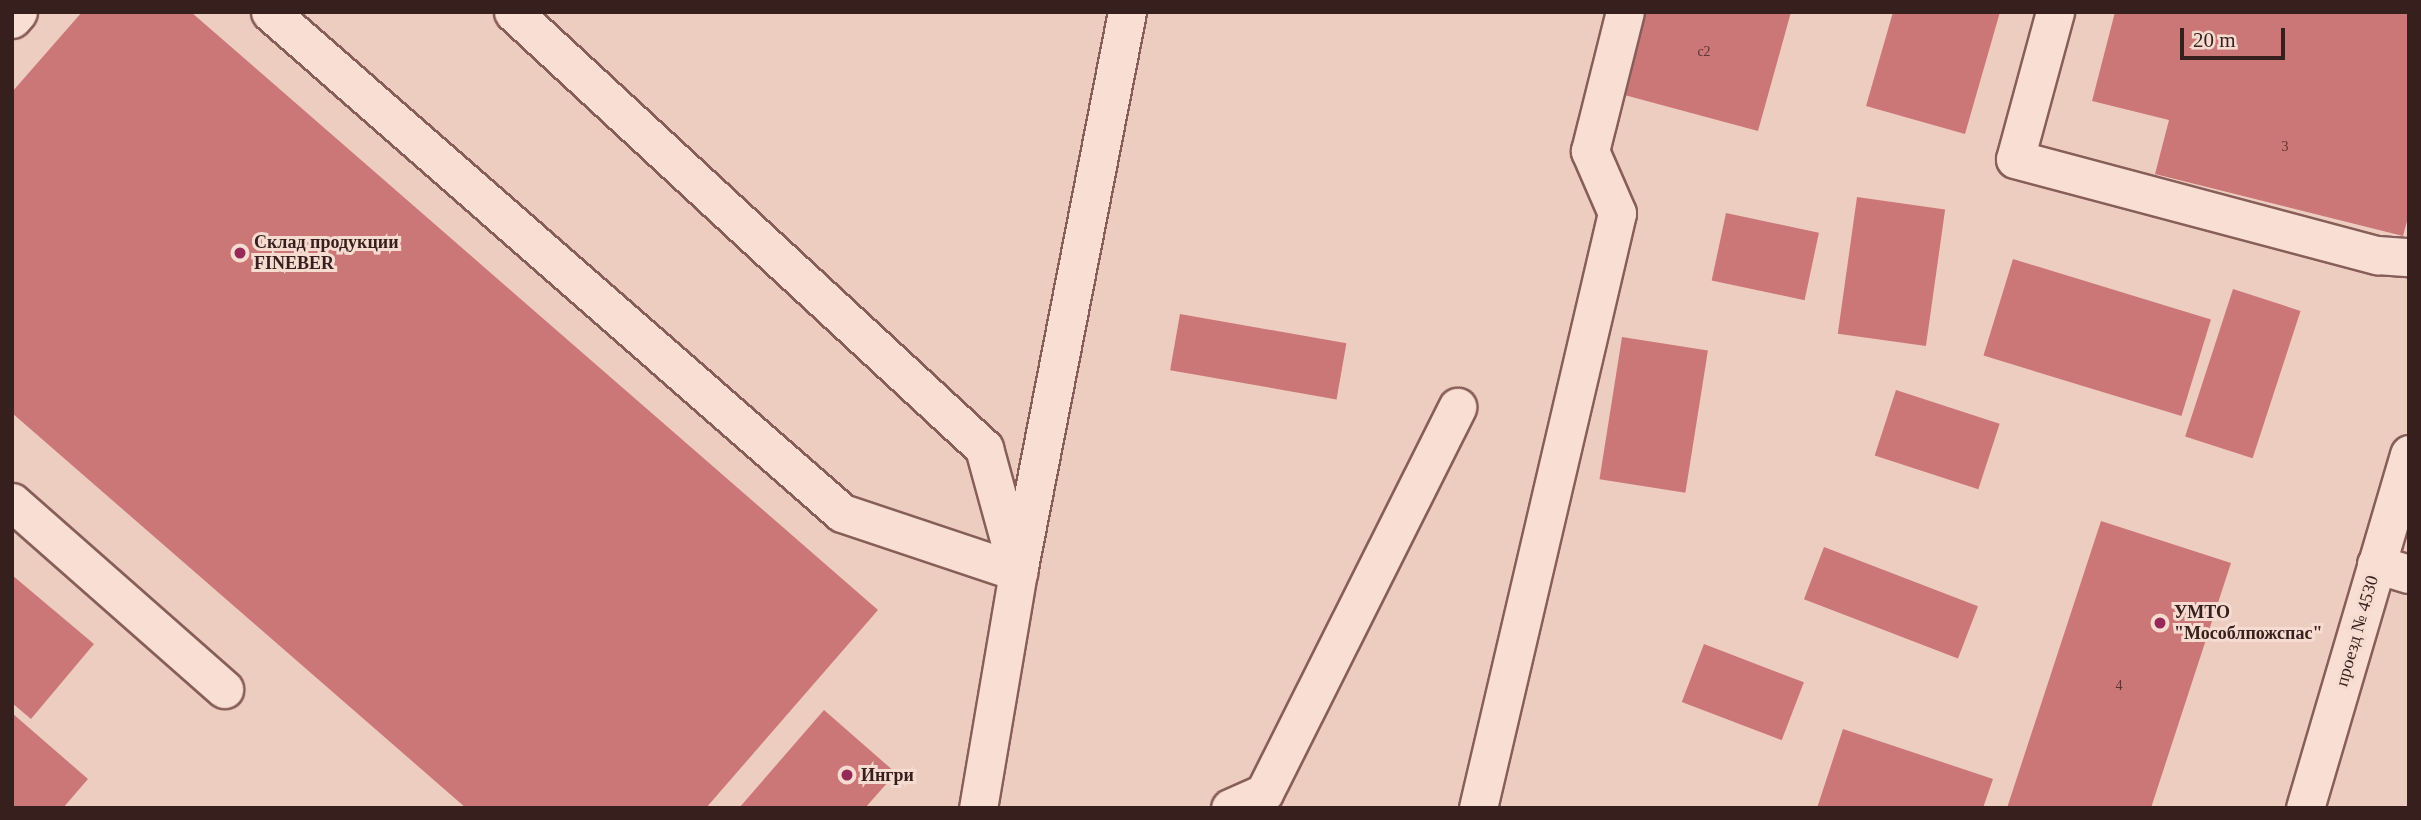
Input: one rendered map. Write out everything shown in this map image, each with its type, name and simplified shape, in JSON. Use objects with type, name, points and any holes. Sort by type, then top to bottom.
[{"type":"street","points":[[12,19],[18,12]]},
{"type":"street","points":[[270,12],[842,513],[1018,572]]},
{"type":"street","points":[[513,12],[984,448],[1018,572]]},
{"type":"street","points":[[978,808],[1018,572],[1128,12]]},
{"type":"street","points":[[1478,808],[1617,213],[1590,151],[1625,12]]},
{"type":"street","points":[[2055,12],[2015,159],[2393,256],[2409,286]]},
{"type":"street","points":[[1230,808],[1264,793],[1457,407]]},
{"type":"street","name":"проезд № 4530","points":[[2305,808],[2393,569],[2409,453]]},
{"type":"street","points":[[12,502],[224,689]]},
{"type":"building","name":"Склад продукции FINEBER","points":[[82,12],[191,12],[878,610],[706,808],[466,808],[12,413],[12,92]]},
{"type":"building","points":[[1640,12],[1791,12],[1758,131],[1617,93]]},
{"type":"building","points":[[1893,12],[2000,12],[1965,134],[1866,106]]},
{"type":"building","points":[[2115,12],[2409,12],[2409,214],[2403,236],[2155,174],[2169,120],[2092,101]]},
{"type":"building","points":[[1857,197],[1945,209],[1926,346],[1838,334]]},
{"type":"building","points":[[1726,213],[1819,233],[1805,300],[1712,280]]},
{"type":"building","points":[[2013,259],[2211,320],[2181,416],[1983,356]]},
{"type":"building","points":[[2233,289],[2301,311],[2253,458],[2185,436]]},
{"type":"building","points":[[1180,314],[1346,343],[1337,399],[1170,370]]},
{"type":"building","points":[[1622,337],[1708,351],[1685,493],[1599,479]]},
{"type":"building","points":[[1896,390],[2000,424],[1978,489],[1875,456]]},
{"type":"building","points":[[2101,521],[2231,563],[2151,808],[2007,808]]},
{"type":"building","points":[[1824,547],[1978,606],[1958,658],[1804,599]]},
{"type":"building","points":[[12,575],[94,644],[31,719],[12,703]]},
{"type":"building","points":[[1704,644],[1804,682],[1782,740],[1682,702]]},
{"type":"building","points":[[824,710],[896,773],[865,808],[739,808]]},
{"type":"building","points":[[12,713],[88,779],[63,808],[12,808]]},
{"type":"building","points":[[1843,729],[1993,779],[1983,808],[1817,808]]},
{"type":"place","name":"Склад продукции FINEBER","points":[[240,253]]},
{"type":"place","name":"УМТО \"Мособлпожспас\"","points":[[2160,623]]},
{"type":"place","name":"Ингри","points":[[847,775]]}]
